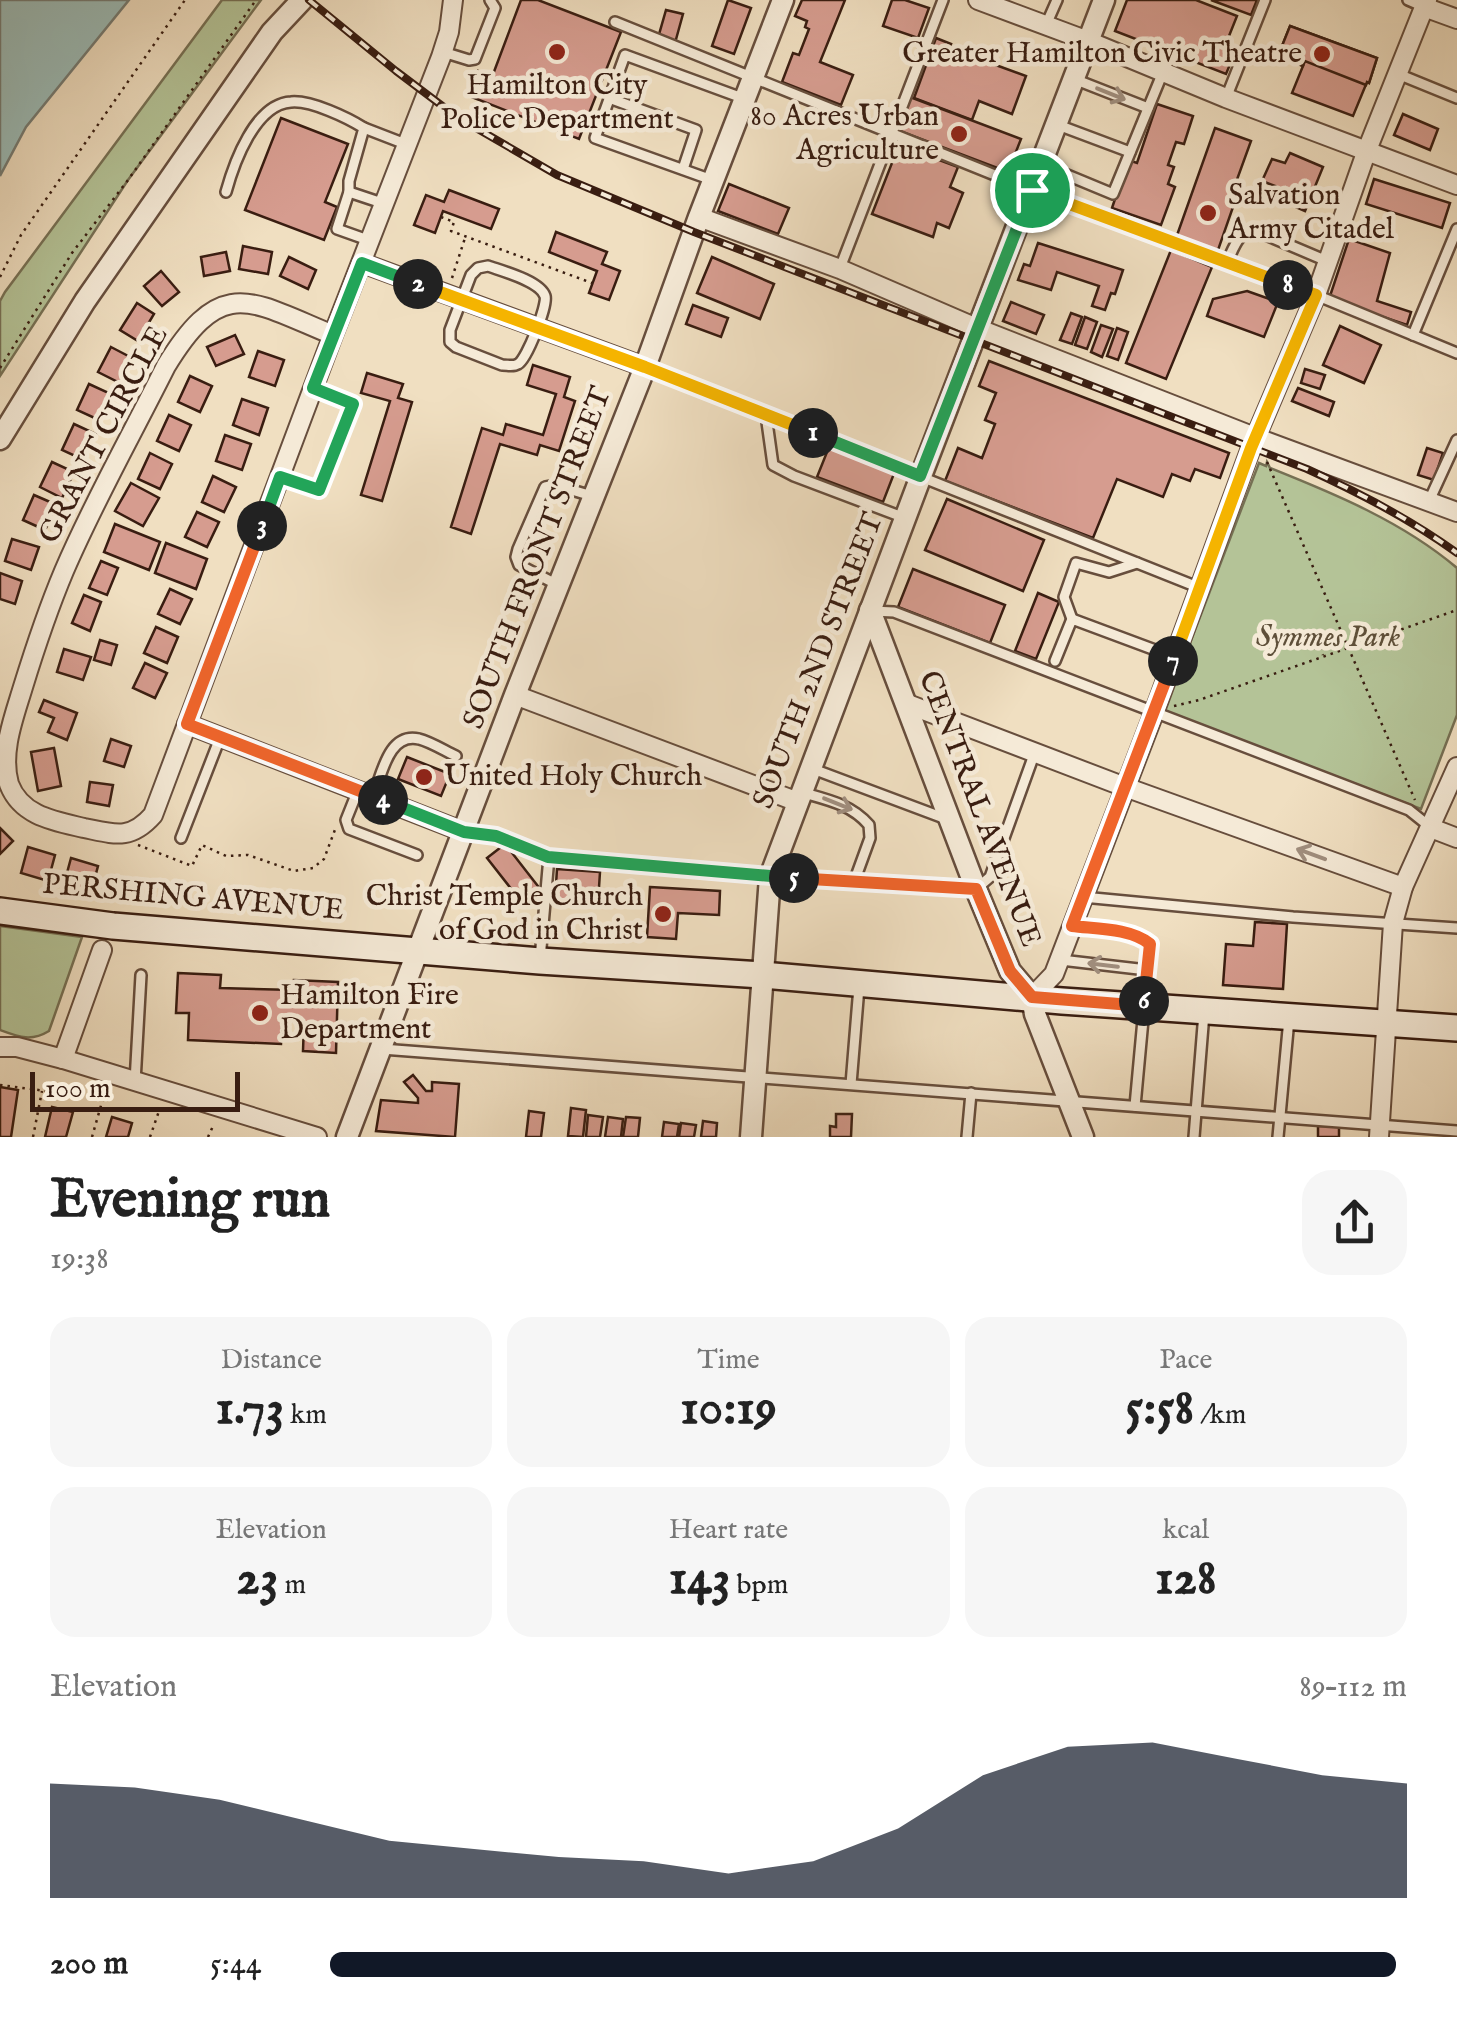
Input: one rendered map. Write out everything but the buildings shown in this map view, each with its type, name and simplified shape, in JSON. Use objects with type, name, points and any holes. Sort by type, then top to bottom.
[{"type":"main road","name":"PERSHING AVENUE","points":[[0,911],[113,926],[1457,1028]]},
{"type":"street","points":[[0,439],[85,300],[272,32],[302,0]]},
{"type":"street","points":[[453,0],[443,52],[187,724],[464,832]]},
{"type":"street","name":"SOUTH FRONT STREET","points":[[347,1137],[783,0]]},
{"type":"street","points":[[978,0],[1006,5],[1226,98],[1457,185]]},
{"type":"street","name":"SOUTH 2ND STREET","points":[[751,1137],[770,877],[1104,0]]},
{"type":"street","points":[[1032,997],[1054,974],[1125,787],[1163,709],[1174,658],[1251,448],[1316,295],[1398,74],[1420,2],[1457,19]]},
{"type":"street","points":[[699,217],[840,269],[979,329],[1257,438],[1457,512]]},
{"type":"street","points":[[362,263],[455,291],[536,327],[645,367]]},
{"type":"street","name":"GRANT CIRCLE","points":[[187,724],[152,815],[143,826],[118,835],[33,814],[10,786],[5,769],[6,744],[54,596],[166,366],[195,324],[208,312],[224,306],[256,303],[333,335]]},
{"type":"street","name":"CENTRAL AVENUE","points":[[870,610],[976,889],[1010,971],[1032,997],[1083,1137]]},
{"type":"street","points":[[515,695],[800,797]]},
{"type":"street","points":[[905,703],[1403,887]]},
{"type":"street","points":[[1379,1132],[1394,923],[1403,887],[1457,767]]},
{"type":"street","points":[[1431,828],[1457,838]]},
{"type":"street","points":[[63,1060],[102,950]]},
{"type":"street","points":[[5,1044],[317,1137]]},
{"type":"lane","points":[[443,52],[474,59],[495,8],[490,0]]},
{"type":"lane","points":[[840,269],[943,0]]},
{"type":"lane","points":[[1046,25],[1057,0]]},
{"type":"lane","points":[[1226,98],[1264,0]]},
{"type":"lane","points":[[615,22],[1032,190],[1316,295],[1457,353]]},
{"type":"lane","points":[[715,181],[595,138],[626,55],[746,100]]},
{"type":"lane","points":[[1042,165],[1112,194],[1163,72]]},
{"type":"lane","points":[[1398,74],[1457,98]]},
{"type":"lane","points":[[1074,79],[1148,108]]},
{"type":"lane","points":[[610,98],[696,130],[683,169]]},
{"type":"lane","points":[[226,192],[236,159],[262,118],[277,106],[292,102],[310,104],[408,144]]},
{"type":"lane","points":[[1057,124],[1130,152]]},
{"type":"lane","points":[[364,128],[337,229],[371,241]]},
{"type":"lane","points":[[349,192],[385,204]]},
{"type":"lane","points":[[1413,334],[1457,230]]},
{"type":"lane","points":[[1228,262],[1240,236],[1248,231],[1328,262]]},
{"type":"lane","points":[[488,266],[539,287],[545,297],[544,310],[519,364],[502,365],[450,342],[455,291],[478,268],[488,266]]},
{"type":"lane","points":[[645,367],[1200,588]]},
{"type":"lane","points":[[280,477],[319,490],[353,404],[313,388]]},
{"type":"lane","points":[[766,415],[773,465],[904,518]]},
{"type":"lane","points":[[1429,501],[1457,440]]},
{"type":"lane","points":[[558,586],[520,565],[518,549],[545,487],[554,485],[594,496]]},
{"type":"lane","points":[[1055,661],[1072,618],[1064,597],[1076,563],[1108,572],[1137,563]]},
{"type":"lane","points":[[870,610],[894,612],[1163,709],[1410,810],[1431,828]]},
{"type":"lane","points":[[1072,618],[1174,658]]},
{"type":"lane","points":[[180,838],[221,737]]},
{"type":"lane","points":[[417,855],[349,829],[346,820],[390,752],[404,739],[418,739],[456,756]]},
{"type":"lane","points":[[464,832],[496,836],[548,857],[770,877],[976,889],[990,877],[1035,752]]},
{"type":"lane","points":[[811,768],[950,820]]},
{"type":"lane","points":[[800,797],[839,803],[857,812],[869,825],[870,838],[854,882]]},
{"type":"lane","points":[[540,960],[548,857]]},
{"type":"lane","points":[[1083,897],[1457,928]]},
{"type":"lane","points":[[1072,926],[1132,935],[1150,944],[1135,1106]]},
{"type":"lane","points":[[1059,960],[1147,970]]},
{"type":"lane","points":[[135,1082],[142,975]]},
{"type":"lane","points":[[852,1084],[859,983]]},
{"type":"lane","points":[[1194,1137],[1204,1010]]},
{"type":"lane","points":[[1278,1137],[1289,1016]]},
{"type":"lane","points":[[382,1049],[1067,1100],[1279,1118],[1379,1132],[1457,1131]]},
{"type":"lane","points":[[967,1137],[971,1093]]},
{"type":"path","points":[[0,277],[20,236],[185,0]]},
{"type":"path","points":[[0,368],[72,253],[256,0]]},
{"type":"path","points":[[440,217],[454,222],[452,232],[592,283]]},
{"type":"path","points":[[455,291],[466,236]]},
{"type":"path","points":[[1268,462],[1417,804]]},
{"type":"path","points":[[1163,709],[1457,610]]},
{"type":"path","points":[[1320,646],[1324,656]]},
{"type":"path","points":[[136,844],[192,866],[202,845],[226,856],[248,855],[294,871],[313,868],[324,860],[340,816]]},
{"type":"path","points":[[0,1085],[46,1092],[49,1079]]},
{"type":"path","points":[[34,1137],[42,1091]]},
{"type":"path","points":[[92,1137],[104,1095]]},
{"type":"path","points":[[150,1137],[158,1111]]},
{"type":"path","points":[[208,1137],[212,1126]]},
{"type":"green space","points":[[222,0],[261,0],[128,180],[0,376],[0,301],[5,292]]},
{"type":"green space","name":"Symmes Park","points":[[1267,462],[1270,468],[1391,523],[1457,568],[1457,715],[1421,809],[1164,711],[1259,463],[1266,466]]},
{"type":"green space","points":[[0,926],[82,937],[49,1031],[43,1034],[25,1037],[0,1030]]},
{"type":"water","points":[[0,0],[129,0],[26,127],[0,176]]},
{"type":"railway","points":[[309,0],[457,117],[557,175],[694,232],[1307,469],[1384,507],[1457,553]]},
{"type":"place","name":"Hamilton City Police Department","points":[[557,52]]},
{"type":"place","name":"Greater Hamilton Civic Theatre","points":[[1322,54]]},
{"type":"place","name":"80 Acres Urban Agriculture","points":[[959,134]]},
{"type":"place","name":"Salvation Army Citadel","points":[[1208,213]]},
{"type":"place","name":"United Holy Church","points":[[424,777]]},
{"type":"place","name":"Christ Temple Church of God in Christ","points":[[663,914]]},
{"type":"place","name":"Hamilton Fire Department","points":[[260,1013]]},
{"type":"route","points":[[1032,190],[1316,295],[1251,448],[1072,926],[1132,935],[1150,944],[1144,1006],[1032,997],[1010,971],[976,889],[770,877],[548,857],[496,836],[464,832],[187,724],[280,477],[319,490],[353,404],[313,388],[362,263],[645,367],[920,476],[1032,190]]}]
